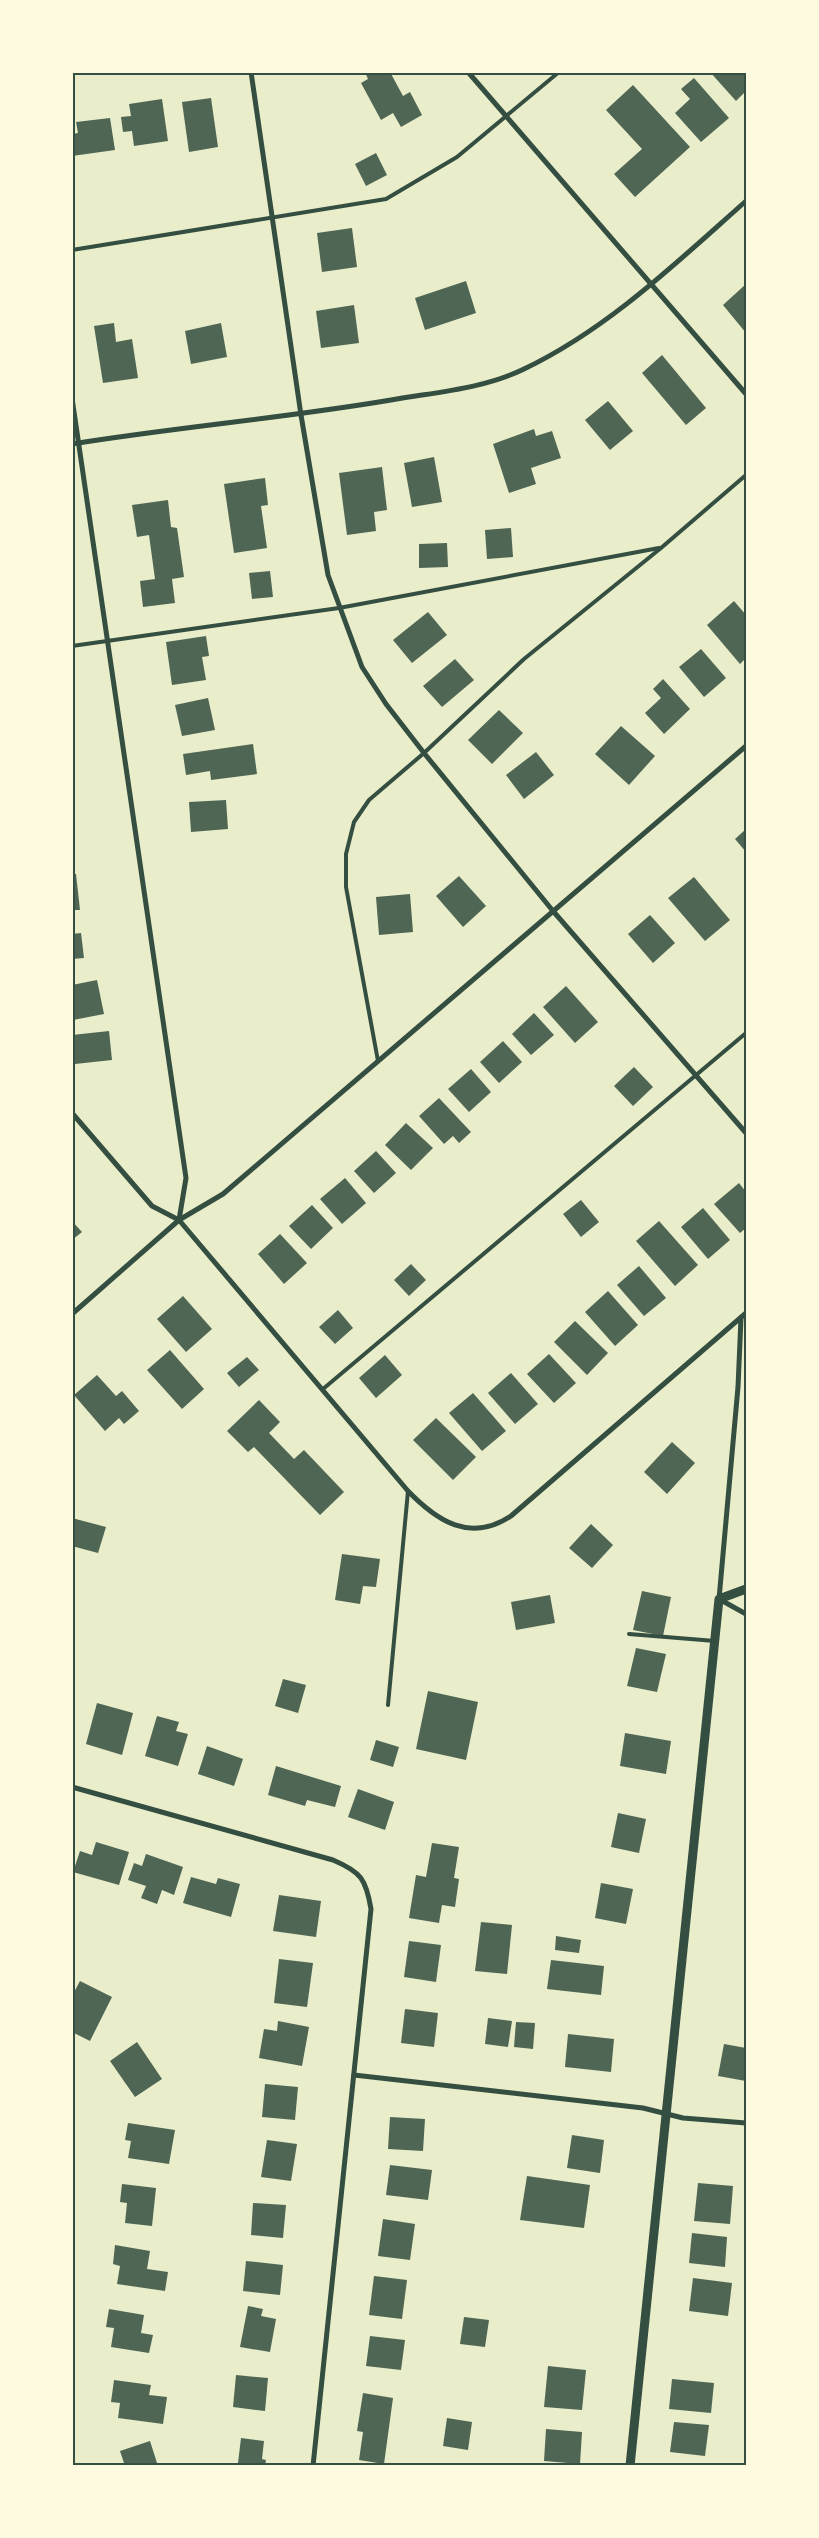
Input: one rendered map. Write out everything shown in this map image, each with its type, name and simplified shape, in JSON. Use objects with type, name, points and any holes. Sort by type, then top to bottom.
[{"type":"street","points":[[251,72],[301,415],[328,574],[338,608],[362,667],[386,704],[424,753],[553,911],[746,1133]]},
{"type":"street","points":[[468,72],[746,394]]},
{"type":"street","points":[[72,444],[301,415],[481,385],[522,370],[564,348],[652,285],[746,201]]},
{"type":"street","points":[[72,398],[186,1178],[179,1220]]},
{"type":"street","points":[[72,1314],[179,1220],[224,1194],[746,746]]},
{"type":"street","points":[[72,1112],[152,1206],[179,1220],[324,1389],[408,1491],[427,1510],[450,1524],[479,1528],[501,1522],[521,1507],[746,1313]]},
{"type":"street","points":[[630,2466],[719,1600],[738,1387],[741,1318]]},
{"type":"street","points":[[719,1600],[746,1589]]},
{"type":"street","points":[[719,1600],[746,1614]]},
{"type":"street","points":[[72,1787],[333,1860],[350,1867],[362,1877],[368,1890],[371,1908],[314,2466]]},
{"type":"street","points":[[354,2076],[643,2108],[683,2118],[746,2123]]},
{"type":"street","points":[[72,2138],[72,2148]]},
{"type":"lane","points":[[72,250],[386,198],[457,157],[507,118],[559,72]]},
{"type":"lane","points":[[378,1061],[346,887],[346,854],[354,822],[369,800],[424,753],[524,659],[661,548],[746,475]]},
{"type":"lane","points":[[72,646],[338,608],[661,548]]},
{"type":"lane","points":[[324,1389],[746,1033]]},
{"type":"lane","points":[[388,1705],[408,1491]]},
{"type":"lane","points":[[629,1634],[715,1641]]},
{"type":"building","points":[[365,72],[390,72],[403,96],[410,92],[422,115],[401,127],[393,113],[381,120],[361,83],[368,79]]},
{"type":"building","points":[[710,72],[746,72],[746,91],[736,101]]},
{"type":"building","points":[[694,78],[729,118],[701,142],[675,113],[690,99],[681,89]]},
{"type":"building","points":[[633,85],[690,147],[635,197],[614,174],[642,149],[606,110]]},
{"type":"building","points":[[211,98],[218,147],[189,152],[182,102]]},
{"type":"building","points":[[162,99],[168,141],[134,146],[132,131],[123,132],[121,117],[131,116],[129,104]]},
{"type":"building","points":[[110,118],[115,150],[72,156],[72,134],[78,133],[76,122]]},
{"type":"building","points":[[376,153],[387,175],[366,186],[355,164]]},
{"type":"building","points":[[352,228],[357,267],[322,272],[317,233]]},
{"type":"building","points":[[466,281],[476,313],[425,330],[415,298]]},
{"type":"building","points":[[746,284],[746,333],[723,305]]},
{"type":"building","points":[[354,305],[359,343],[321,348],[316,311]]},
{"type":"building","points":[[114,323],[116,342],[132,339],[138,378],[103,383],[94,326]]},
{"type":"building","points":[[221,323],[227,357],[191,364],[185,331]]},
{"type":"building","points":[[662,355],[706,408],[686,425],[642,373]]},
{"type":"building","points":[[608,401],[633,431],[610,450],[585,420]]},
{"type":"building","points":[[534,429],[536,436],[552,431],[561,458],[531,468],[536,484],[509,493],[493,444]]},
{"type":"building","points":[[434,457],[442,502],[412,507],[404,463]]},
{"type":"building","points":[[382,467],[387,510],[374,512],[376,531],[347,535],[339,473]]},
{"type":"building","points":[[265,478],[268,505],[261,506],[267,548],[234,553],[224,484]]},
{"type":"building","points":[[168,500],[171,527],[177,528],[184,577],[172,579],[175,603],[143,607],[140,581],[155,579],[149,535],[137,537],[132,505]]},
{"type":"building","points":[[511,528],[513,557],[487,559],[485,530]]},
{"type":"building","points":[[447,543],[448,567],[419,568],[419,544]]},
{"type":"building","points":[[270,571],[273,597],[252,599],[249,573]]},
{"type":"building","points":[[734,601],[746,615],[746,658],[740,664],[707,625]]},
{"type":"building","points":[[428,612],[447,635],[412,663],[393,640]]},
{"type":"building","points":[[206,636],[209,656],[202,657],[206,680],[172,685],[166,642]]},
{"type":"building","points":[[701,649],[726,678],[704,697],[679,667]]},
{"type":"building","points":[[455,659],[474,680],[442,707],[423,686]]},
{"type":"building","points":[[663,679],[690,709],[664,734],[645,713],[661,698],[653,689]]},
{"type":"building","points":[[208,698],[215,730],[182,736],[175,705]]},
{"type":"building","points":[[499,710],[523,733],[492,764],[468,740]]},
{"type":"building","points":[[621,726],[655,756],[629,785],[595,754]]},
{"type":"building","points":[[253,744],[257,774],[211,780],[210,771],[186,775],[183,754]]},
{"type":"building","points":[[536,752],[554,775],[524,799],[506,775]]},
{"type":"building","points":[[226,800],[228,829],[191,832],[189,802]]},
{"type":"building","points":[[746,829],[746,852],[735,839]]},
{"type":"building","points":[[72,874],[76,874],[80,910],[72,910]]},
{"type":"building","points":[[459,876],[486,906],[463,927],[436,896]]},
{"type":"building","points":[[694,877],[730,920],[705,941],[668,898]]},
{"type":"building","points":[[410,894],[413,932],[379,935],[376,897]]},
{"type":"building","points":[[650,915],[675,943],[653,963],[628,934]]},
{"type":"building","points":[[81,933],[84,958],[72,959],[72,934]]},
{"type":"building","points":[[97,980],[104,1014],[73,1020],[72,985]]},
{"type":"building","points":[[566,986],[598,1022],[575,1043],[543,1007]]},
{"type":"building","points":[[534,1013],[554,1035],[531,1055],[512,1034]]},
{"type":"building","points":[[109,1031],[112,1060],[75,1064],[72,1035]]},
{"type":"building","points":[[503,1041],[522,1062],[499,1083],[480,1062]]},
{"type":"building","points":[[634,1067],[653,1087],[633,1106],[614,1086]]},
{"type":"building","points":[[471,1069],[491,1092],[469,1112],[448,1089]]},
{"type":"building","points":[[439,1098],[471,1132],[459,1143],[453,1136],[444,1144],[419,1116]]},
{"type":"building","points":[[406,1123],[433,1148],[411,1170],[385,1145]]},
{"type":"building","points":[[376,1151],[396,1173],[374,1193],[354,1171]]},
{"type":"building","points":[[345,1178],[366,1203],[342,1224],[320,1199]]},
{"type":"building","points":[[739,1183],[746,1192],[746,1228],[740,1233],[714,1204]]},
{"type":"building","points":[[581,1200],[599,1222],[581,1237],[563,1214]]},
{"type":"building","points":[[312,1205],[333,1228],[311,1249],[289,1226]]},
{"type":"building","points":[[703,1208],[730,1240],[708,1259],[681,1227]]},
{"type":"building","points":[[72,1221],[82,1232],[72,1240]]},
{"type":"building","points":[[659,1221],[698,1265],[675,1286],[636,1241]]},
{"type":"building","points":[[280,1234],[307,1263],[284,1284],[258,1254]]},
{"type":"building","points":[[411,1264],[426,1280],[409,1296],[394,1280]]},
{"type":"building","points":[[639,1266],[666,1298],[644,1316],[617,1285]]},
{"type":"building","points":[[608,1291],[638,1325],[615,1346],[585,1312]]},
{"type":"building","points":[[183,1296],[212,1329],[186,1352],[157,1319]]},
{"type":"building","points":[[338,1310],[353,1328],[335,1344],[319,1327]]},
{"type":"building","points":[[575,1321],[608,1353],[587,1375],[554,1342]]},
{"type":"building","points":[[170,1350],[204,1389],[182,1409],[147,1370]]},
{"type":"building","points":[[549,1354],[576,1383],[554,1403],[527,1374]]},
{"type":"building","points":[[385,1355],[402,1375],[376,1398],[359,1378]]},
{"type":"building","points":[[247,1357],[259,1370],[239,1387],[227,1373]]},
{"type":"building","points":[[511,1373],[538,1404],[515,1424],[488,1393]]},
{"type":"building","points":[[97,1375],[116,1396],[122,1391],[139,1411],[124,1424],[119,1418],[105,1431],[74,1395]]},
{"type":"building","points":[[473,1393],[506,1431],[482,1451],[449,1413]]},
{"type":"building","points":[[259,1400],[280,1422],[269,1433],[294,1459],[304,1450],[344,1492],[320,1515],[254,1447],[248,1452],[227,1431]]},
{"type":"building","points":[[436,1418],[476,1457],[453,1480],[413,1440]]},
{"type":"building","points":[[672,1442],[695,1463],[667,1494],[644,1472]]},
{"type":"building","points":[[72,1518],[106,1527],[98,1553],[72,1546]]},
{"type":"building","points":[[591,1524],[613,1545],[592,1568],[569,1548]]},
{"type":"building","points":[[342,1554],[380,1559],[376,1587],[363,1586],[360,1604],[335,1600]]},
{"type":"building","points":[[642,1591],[671,1597],[663,1636],[633,1630]]},
{"type":"building","points":[[550,1595],[555,1623],[516,1630],[511,1602]]},
{"type":"building","points":[[636,1648],[666,1654],[657,1692],[627,1686]]},
{"type":"building","points":[[283,1679],[306,1685],[298,1713],[275,1706]]},
{"type":"building","points":[[428,1691],[478,1702],[466,1760],[416,1749]]},
{"type":"building","points":[[97,1703],[133,1713],[122,1755],[86,1744]]},
{"type":"building","points":[[157,1716],[179,1722],[176,1731],[188,1734],[178,1766],[145,1756]]},
{"type":"building","points":[[625,1733],[671,1741],[666,1774],[620,1766]]},
{"type":"building","points":[[376,1740],[399,1747],[393,1767],[370,1760]]},
{"type":"building","points":[[207,1746],[243,1759],[234,1786],[198,1774]]},
{"type":"building","points":[[276,1766],[341,1786],[335,1807],[307,1800],[305,1806],[268,1795]]},
{"type":"building","points":[[358,1789],[394,1802],[385,1830],[348,1817]]},
{"type":"building","points":[[618,1813],[646,1819],[639,1853],[611,1847]]},
{"type":"building","points":[[96,1842],[129,1852],[119,1885],[73,1872],[80,1851],[92,1855]]},
{"type":"building","points":[[432,1843],[459,1847],[454,1878],[459,1879],[455,1907],[442,1905],[439,1923],[409,1918],[416,1875],[426,1877]]},
{"type":"building","points":[[146,1854],[183,1867],[174,1895],[162,1890],[157,1904],[141,1898],[146,1886],[128,1880],[134,1863],[142,1866]]},
{"type":"building","points":[[191,1877],[216,1884],[218,1878],[240,1884],[231,1917],[183,1903]]},
{"type":"building","points":[[601,1883],[633,1889],[626,1924],[595,1918]]},
{"type":"building","points":[[279,1895],[321,1901],[316,1937],[273,1931]]},
{"type":"building","points":[[481,1922],[512,1925],[507,1974],[475,1971]]},
{"type":"building","points":[[556,1936],[581,1940],[579,1953],[555,1950]]},
{"type":"building","points":[[409,1941],[441,1945],[436,1982],[404,1977]]},
{"type":"building","points":[[279,1959],[313,1963],[307,2007],[274,2003]]},
{"type":"building","points":[[551,1960],[604,1966],[601,1995],[547,1989]]},
{"type":"building","points":[[80,1981],[112,1997],[90,2041],[72,2032],[72,1996]]},
{"type":"building","points":[[405,2009],[438,2013],[434,2047],[401,2043]]},
{"type":"building","points":[[488,2018],[512,2021],[508,2047],[485,2044]]},
{"type":"building","points":[[278,2021],[309,2027],[302,2066],[259,2058],[264,2029],[277,2031]]},
{"type":"building","points":[[516,2022],[535,2023],[533,2049],[514,2047]]},
{"type":"building","points":[[568,2034],[614,2039],[611,2072],[565,2067]]},
{"type":"building","points":[[137,2042],[162,2079],[135,2097],[110,2061]]},
{"type":"building","points":[[724,2044],[746,2048],[746,2081],[718,2076]]},
{"type":"building","points":[[265,2084],[298,2087],[295,2120],[262,2117]]},
{"type":"building","points":[[390,2117],[425,2119],[423,2151],[388,2149]]},
{"type":"building","points":[[128,2123],[175,2130],[169,2164],[128,2158],[131,2141],[125,2140]]},
{"type":"building","points":[[572,2135],[604,2140],[600,2173],[567,2168]]},
{"type":"building","points":[[267,2140],[297,2144],[291,2181],[261,2177]]},
{"type":"building","points":[[390,2165],[432,2170],[428,2200],[386,2195]]},
{"type":"building","points":[[527,2176],[590,2185],[584,2228],[520,2220]]},
{"type":"building","points":[[698,2183],[733,2186],[730,2224],[694,2221]]},
{"type":"building","points":[[122,2184],[156,2188],[152,2226],[125,2223],[127,2203],[120,2202]]},
{"type":"building","points":[[253,2203],[286,2205],[283,2238],[251,2235]]},
{"type":"building","points":[[383,2219],[415,2224],[410,2260],[378,2256]]},
{"type":"building","points":[[692,2233],[727,2237],[725,2267],[689,2263]]},
{"type":"building","points":[[115,2245],[150,2251],[147,2269],[168,2272],[165,2291],[117,2284],[120,2266],[113,2264]]},
{"type":"building","points":[[246,2261],[283,2265],[280,2295],[243,2291]]},
{"type":"building","points":[[374,2276],[407,2280],[402,2319],[369,2315]]},
{"type":"building","points":[[693,2278],[732,2283],[728,2316],[689,2311]]},
{"type":"building","points":[[248,2306],[263,2309],[261,2316],[276,2319],[270,2352],[240,2347]]},
{"type":"building","points":[[109,2309],[144,2315],[141,2333],[153,2335],[149,2353],[111,2347],[114,2328],[106,2327]]},
{"type":"building","points":[[464,2317],[489,2320],[485,2347],[460,2344]]},
{"type":"building","points":[[370,2336],[405,2340],[401,2370],[366,2366]]},
{"type":"building","points":[[548,2366],[586,2370],[582,2410],[544,2407]]},
{"type":"building","points":[[236,2375],[268,2378],[265,2411],[233,2407]]},
{"type":"building","points":[[672,2379],[714,2383],[711,2413],[669,2409]]},
{"type":"building","points":[[114,2380],[151,2385],[149,2395],[167,2397],[163,2424],[118,2418],[120,2403],[111,2402]]},
{"type":"building","points":[[363,2393],[393,2398],[384,2464],[359,2460],[363,2432],[357,2431]]},
{"type":"building","points":[[447,2418],[472,2422],[468,2450],[443,2446]]},
{"type":"building","points":[[674,2422],[709,2425],[705,2456],[670,2452]]},
{"type":"building","points":[[546,2429],[582,2432],[580,2464],[544,2461]]},
{"type":"building","points":[[241,2438],[264,2441],[262,2459],[266,2460],[265,2466],[235,2466],[238,2463]]},
{"type":"building","points":[[150,2441],[158,2466],[125,2466],[120,2451]]}]
